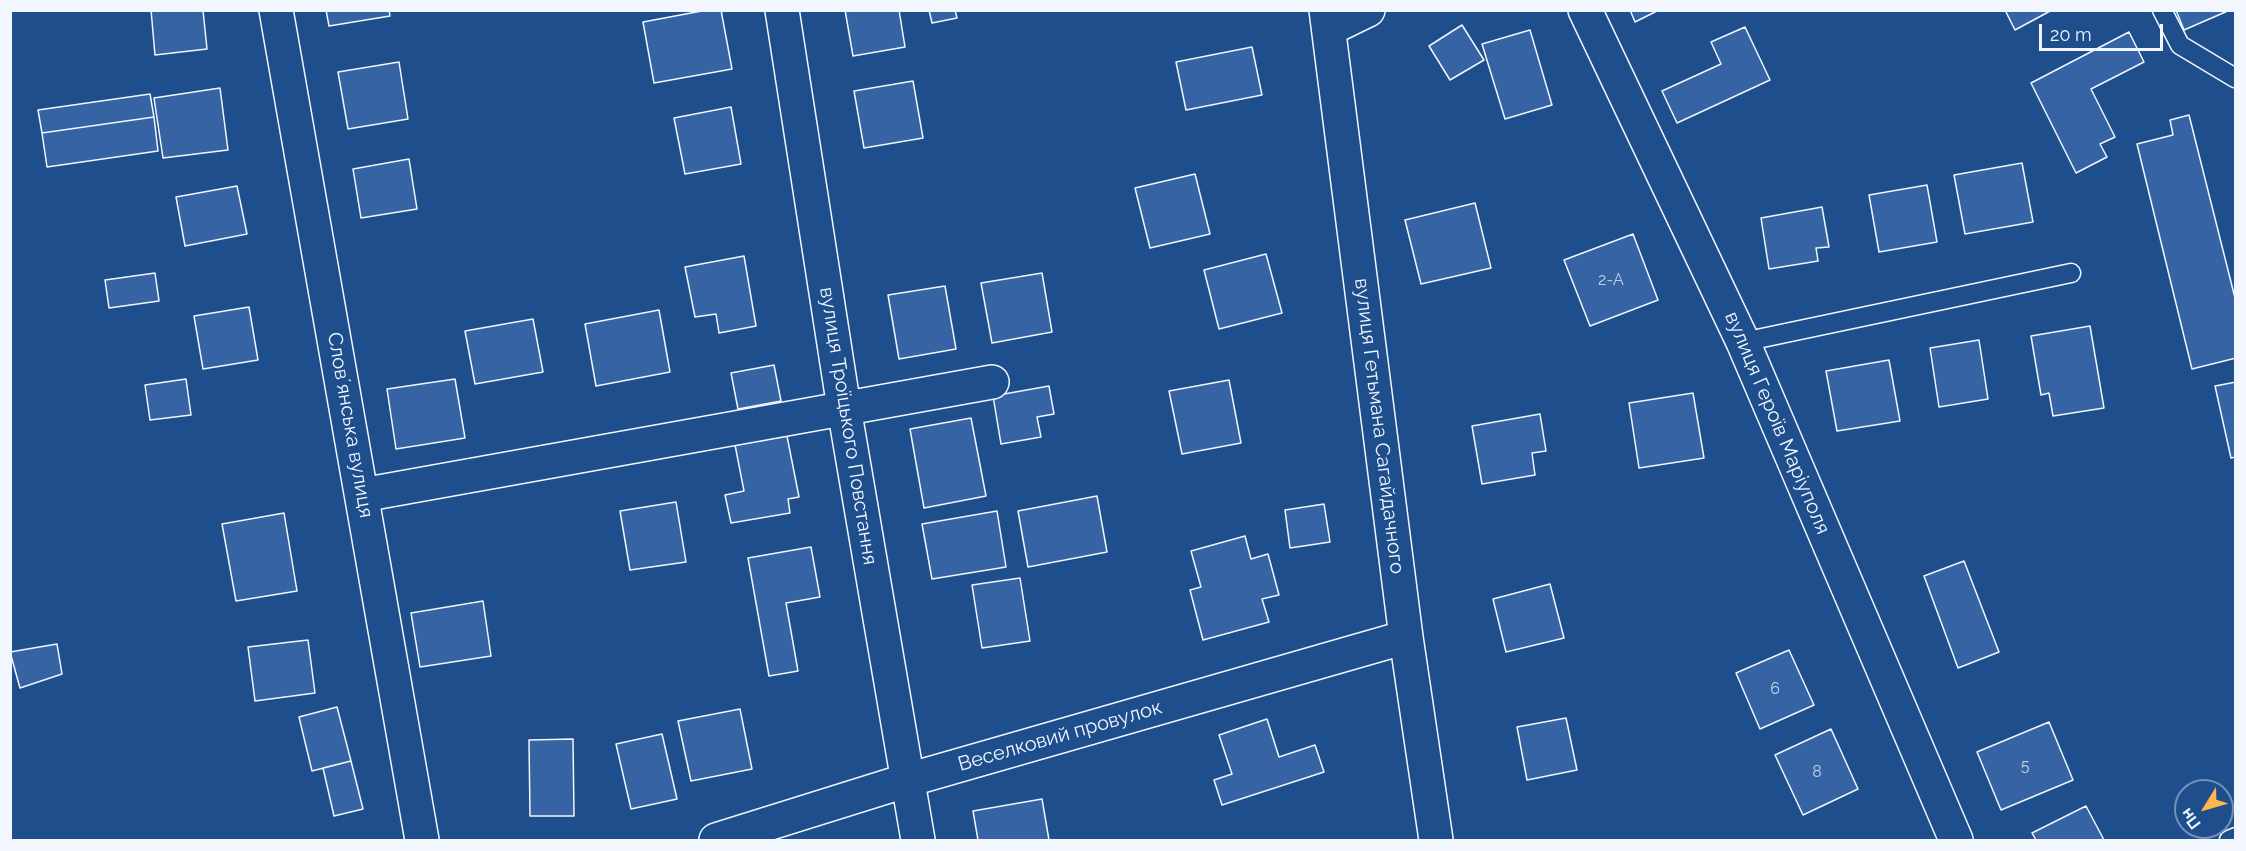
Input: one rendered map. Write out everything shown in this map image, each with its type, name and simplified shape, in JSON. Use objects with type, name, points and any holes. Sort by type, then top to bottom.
[{"type":"street","name":"Словʼянська вулиця","points":[[276,10],[422,840]]},
{"type":"street","name":"вулиця Троїцького Повстання","points":[[782,10],[844,408],[918,840]]},
{"type":"street","points":[[1327,20],[1368,10]]},
{"type":"street","name":"вулиця Героїв Маріуполя","points":[[1585,10],[1743,342],[1956,840]]},
{"type":"street","name":"вулиця Гетьмана Сагайдачного","points":[[1327,20],[1406,637],[1436,840]]},
{"type":"street","points":[[362,495],[992,382]]},
{"type":"street","name":"Веселковий провулок","points":[[716,840],[908,780],[1406,637]]},
{"type":"lane","points":[[2162,10],[2180,45],[2235,79]]},
{"type":"lane","points":[[1743,342],[2071,273]]},
{"type":"lane","points":[[2229,840],[2235,837]]},
{"type":"building","points":[[151,10],[203,10],[207,49],[155,55]]},
{"type":"building","points":[[326,10],[389,10],[390,16],[329,26]]},
{"type":"building","points":[[707,10],[721,10],[732,69],[654,83],[643,22]]},
{"type":"building","points":[[845,10],[899,10],[905,47],[853,56]]},
{"type":"building","points":[[929,10],[955,10],[957,18],[932,23]]},
{"type":"building","points":[[1630,10],[1659,10],[1635,22]]},
{"type":"building","points":[[2005,10],[2052,10],[2015,30]]},
{"type":"building","points":[[2176,10],[2230,10],[2184,30]]},
{"type":"building","points":[[1462,25],[1484,60],[1450,80],[1429,46]]},
{"type":"building","points":[[1745,27],[1770,80],[1677,123],[1662,91],[1721,64],[1711,42]]},
{"type":"building","points":[[1530,30],[1552,105],[1505,119],[1482,44]]},
{"type":"building","points":[[2129,32],[2144,62],[2091,89],[2115,137],[2100,144],[2107,157],[2076,173],[2031,83]]},
{"type":"building","points":[[1252,47],[1262,95],[1186,110],[1176,62]]},
{"type":"building","points":[[399,62],[408,119],[348,129],[338,72]]},
{"type":"building","points":[[913,81],[923,138],[864,148],[854,91]]},
{"type":"building","points":[[220,88],[228,150],[163,158],[154,98]]},
{"type":"building","points":[[150,94],[154,117],[42,133],[38,110]]},
{"type":"building","points":[[731,107],[741,164],[685,174],[674,118]]},
{"type":"building","points":[[2189,115],[2236,302],[2236,358],[2192,369],[2137,144],[2173,135],[2170,120]]},
{"type":"building","points":[[154,117],[158,151],[47,167],[42,133]]},
{"type":"building","points":[[409,159],[417,209],[361,218],[353,169]]},
{"type":"building","points":[[2022,163],[2033,222],[1965,234],[1954,175]]},
{"type":"building","points":[[1195,174],[1210,234],[1150,248],[1135,188]]},
{"type":"building","points":[[1927,185],[1937,242],[1879,252],[1869,195]]},
{"type":"building","points":[[237,186],[247,234],[185,246],[176,197]]},
{"type":"building","points":[[1475,203],[1491,268],[1421,284],[1405,220]]},
{"type":"building","points":[[1822,207],[1829,247],[1816,248],[1818,261],[1769,269],[1761,218]]},
{"type":"building","points":[[1633,234],[1658,300],[1590,326],[1564,260]]},
{"type":"building","points":[[1266,254],[1282,313],[1219,329],[1204,270]]},
{"type":"building","points":[[744,256],[756,326],[719,333],[716,314],[695,317],[685,267]]},
{"type":"building","points":[[155,273],[159,301],[109,308],[105,280]]},
{"type":"building","points":[[1042,273],[1052,332],[992,343],[981,283]]},
{"type":"building","points":[[945,286],[956,349],[899,359],[888,295]]},
{"type":"building","points":[[249,307],[258,360],[203,369],[194,316]]},
{"type":"building","points":[[659,310],[670,372],[596,386],[585,324]]},
{"type":"building","points":[[533,319],[543,372],[475,384],[465,331]]},
{"type":"building","points":[[2090,326],[2104,408],[2053,416],[2049,393],[2041,395],[2031,336]]},
{"type":"building","points":[[1979,340],[1988,399],[1939,407],[1930,348]]},
{"type":"building","points":[[1889,360],[1900,421],[1837,431],[1826,371]]},
{"type":"building","points":[[774,365],[781,401],[738,409],[731,373]]},
{"type":"building","points":[[186,379],[191,415],[150,420],[145,385]]},
{"type":"building","points":[[455,379],[465,438],[396,449],[387,389]]},
{"type":"building","points":[[1229,380],[1241,443],[1182,454],[1169,391]]},
{"type":"building","points":[[2236,382],[2236,457],[2231,458],[2215,386]]},
{"type":"building","points":[[1049,386],[1054,414],[1037,417],[1041,437],[1001,444],[993,396]]},
{"type":"building","points":[[1693,393],[1704,458],[1639,468],[1629,403]]},
{"type":"building","points":[[1540,414],[1546,451],[1532,453],[1535,475],[1482,484],[1472,426]]},
{"type":"building","points":[[971,418],[986,496],[924,508],[910,429]]},
{"type":"building","points":[[787,436],[799,497],[788,499],[790,513],[731,523],[725,495],[744,491],[735,445]]},
{"type":"building","points":[[1097,496],[1107,552],[1028,567],[1018,511]]},
{"type":"building","points":[[676,502],[686,562],[630,570],[620,511]]},
{"type":"building","points":[[1324,504],[1330,542],[1290,548],[1285,510]]},
{"type":"building","points":[[997,511],[1006,567],[932,579],[922,524]]},
{"type":"building","points":[[284,513],[297,591],[236,601],[222,524]]},
{"type":"building","points":[[1245,536],[1251,559],[1268,554],[1279,595],[1262,599],[1269,622],[1203,640],[1190,590],[1201,587],[1191,551]]},
{"type":"building","points":[[811,547],[820,597],[786,603],[798,671],[769,676],[748,558]]},
{"type":"building","points":[[1964,561],[1999,652],[1958,668],[1924,576]]},
{"type":"building","points":[[1020,578],[1030,641],[982,648],[972,585]]},
{"type":"building","points":[[1550,584],[1564,638],[1506,652],[1493,599]]},
{"type":"building","points":[[483,601],[491,656],[420,667],[411,613]]},
{"type":"building","points":[[308,640],[315,693],[255,701],[248,647]]},
{"type":"building","points":[[57,644],[62,674],[20,688],[10,652]]},
{"type":"building","points":[[1789,650],[1814,705],[1760,729],[1736,673]]},
{"type":"building","points":[[337,707],[351,761],[312,771],[299,717]]},
{"type":"building","points":[[740,709],[752,769],[691,781],[678,721]]},
{"type":"building","points":[[1566,718],[1577,770],[1527,780],[1517,727]]},
{"type":"building","points":[[1267,719],[1279,757],[1315,745],[1324,772],[1222,805],[1214,780],[1232,774],[1219,735]]},
{"type":"building","points":[[2049,722],[2073,780],[2001,810],[1977,752]]},
{"type":"building","points":[[1831,729],[1858,789],[1803,815],[1775,755]]},
{"type":"building","points":[[662,734],[677,799],[631,809],[616,744]]},
{"type":"building","points":[[573,739],[574,816],[530,816],[529,740]]},
{"type":"building","points":[[351,761],[363,809],[334,816],[323,768]]},
{"type":"building","points":[[1042,799],[1049,840],[978,840],[973,811]]},
{"type":"building","points":[[2086,806],[2104,840],[2036,840],[2032,833]]}]
